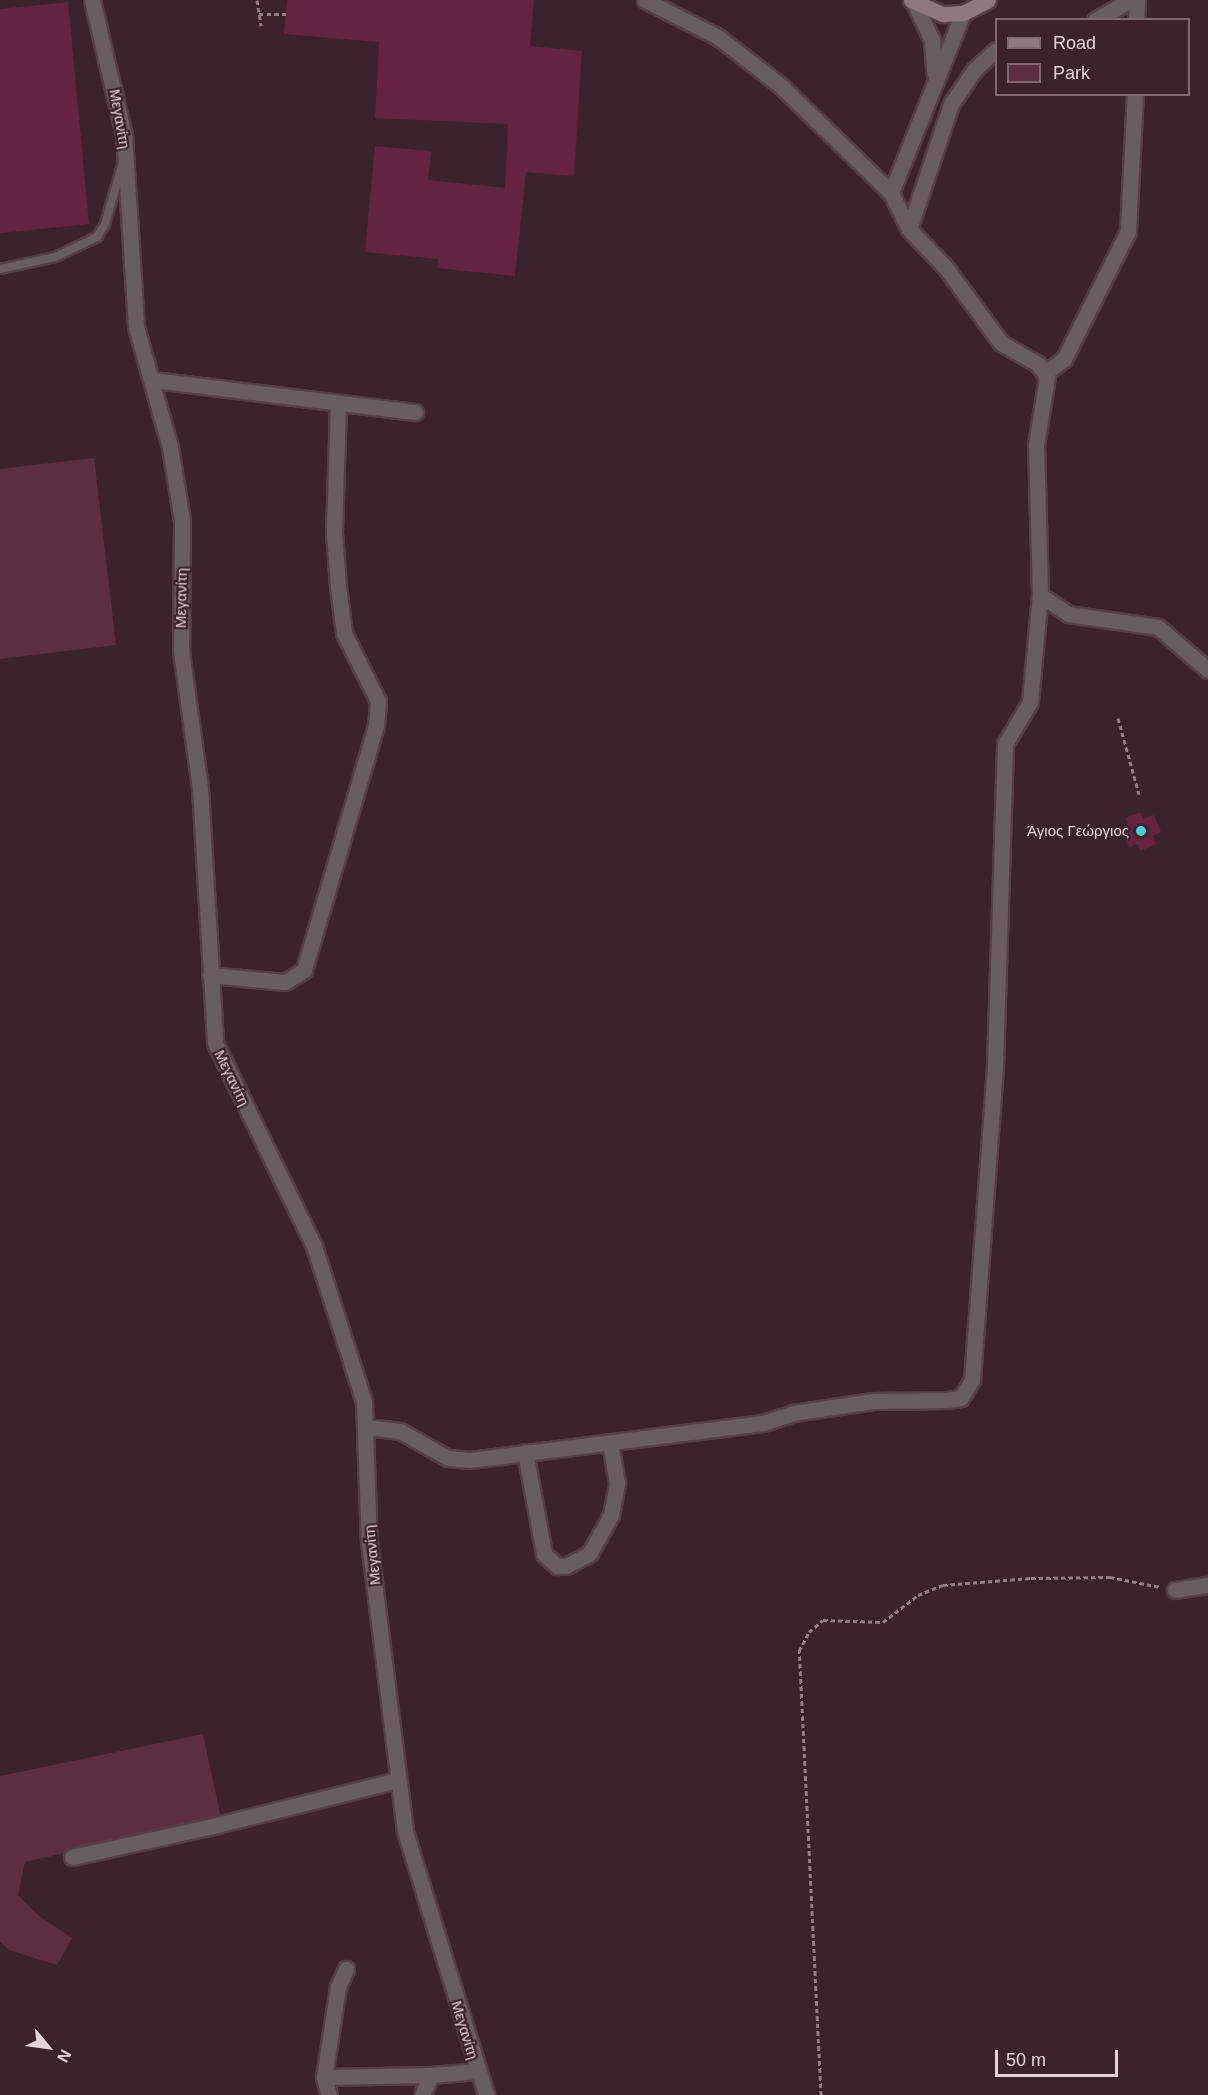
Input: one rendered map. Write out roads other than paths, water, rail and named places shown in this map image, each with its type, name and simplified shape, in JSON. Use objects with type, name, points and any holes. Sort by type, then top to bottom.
[{"type":"main road","points":[[912,1],[943,14],[963,13],[988,0]]},
{"type":"street","name":"Μεγανίτη","points":[[92,0],[121,113],[126,153],[134,310],[170,447],[182,521],[181,651],[200,788],[210,975],[217,1053],[314,1246],[359,1384],[367,1427],[369,1542],[405,1831],[486,2095]]},
{"type":"street","points":[[367,1427],[400,1431],[439,1454],[460,1460],[763,1423],[793,1413],[873,1401],[961,1398],[968,1391],[978,1334],[995,1065],[1005,744],[1030,702],[1040,595],[1036,446],[1047,382],[1045,373],[1038,364],[1001,343],[946,268],[909,229],[891,193],[751,59],[697,25],[645,0]]},
{"type":"street","points":[[1099,18],[1131,0]]},
{"type":"street","points":[[1136,18],[1137,0]]},
{"type":"street","points":[[912,1],[932,40],[934,78]]},
{"type":"street","points":[[891,193],[934,78],[963,13]]},
{"type":"street","points":[[909,229],[951,104],[975,69],[995,51]]},
{"type":"street","points":[[1045,373],[1064,359],[1128,231],[1135,96]]},
{"type":"street","points":[[154,380],[415,412]]},
{"type":"street","points":[[210,975],[285,982],[304,970],[376,726],[378,701],[371,681],[348,643],[338,587],[334,532],[338,403]]},
{"type":"street","points":[[1040,595],[1068,614],[1158,627],[1208,670]]},
{"type":"street","points":[[525,1452],[544,1554],[557,1566],[566,1566],[591,1553],[611,1515],[617,1483],[610,1443]]},
{"type":"street","points":[[1175,1590],[1208,1585]]},
{"type":"street","points":[[72,1857],[217,1826],[397,1780]]},
{"type":"street","points":[[329,2095],[324,2077],[338,1987],[346,1969]]},
{"type":"street","points":[[324,2077],[431,2075],[478,2071]]},
{"type":"street","points":[[422,2095],[431,2075]]},
{"type":"lane","points":[[0,268],[56,257],[97,237],[105,224],[126,153]]},
{"type":"place","name":"Άγιος Γεώργιος","points":[[1141,831]]}]
